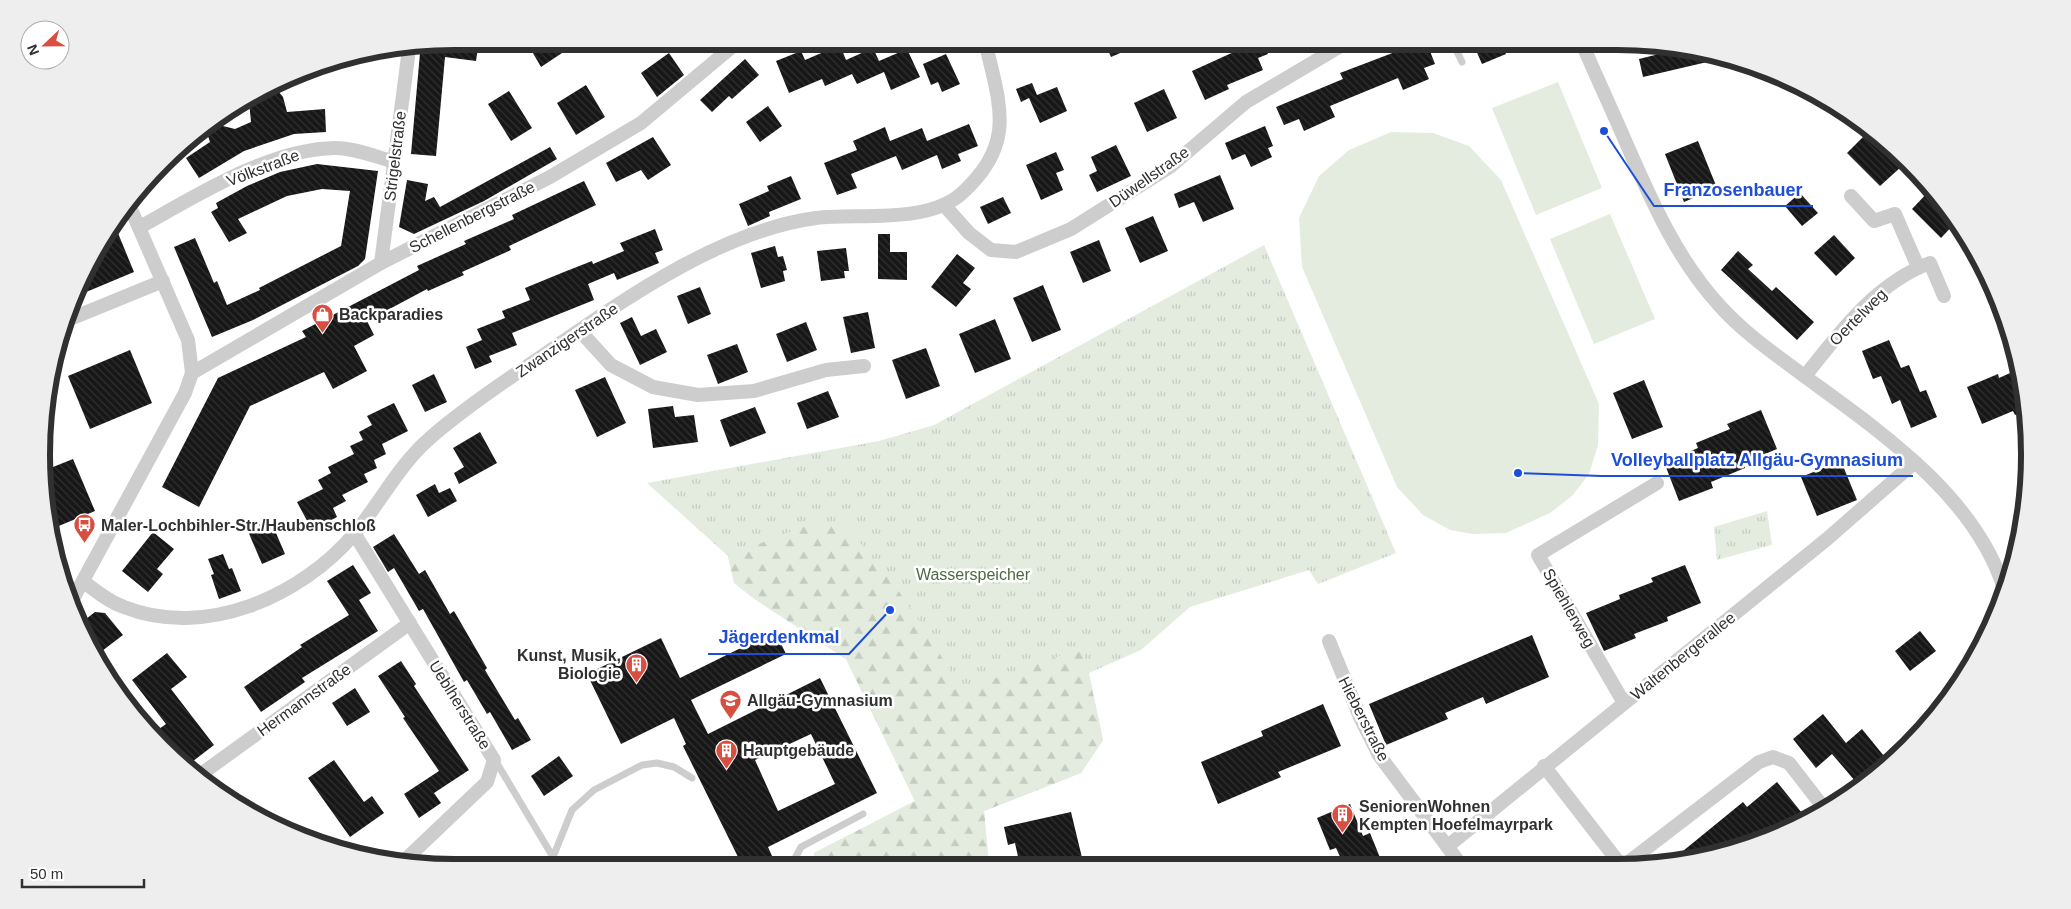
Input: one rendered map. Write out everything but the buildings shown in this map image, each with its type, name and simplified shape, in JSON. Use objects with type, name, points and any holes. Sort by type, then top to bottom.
[{"type":"street","name":"Schellenbergstraße","points":[[192,373],[381,263],[538,184],[641,123],[729,50]]},
{"type":"street","name":"Zwanzigerstraße","points":[[84,582],[102,596],[124,608],[166,618],[212,616],[270,599],[296,585],[326,563],[354,534],[427,440],[512,377],[580,330],[669,275],[713,251],[761,231],[816,218],[895,215],[944,205],[958,197],[988,167],[996,147],[1002,115],[987,50]]},
{"type":"street","name":"Düwellstraße","points":[[944,205],[968,233],[991,250],[1016,252],[1071,229],[1171,166],[1246,102],[1334,50]]},
{"type":"street","points":[[1585,50],[1660,220],[1697,278],[1719,305],[1743,329],[1915,462],[1963,511],[1992,556],[2001,581]]},
{"type":"street","name":"Strigelstraße","points":[[381,263],[409,52]]},
{"type":"street","name":"Völkstraße","points":[[140,227],[200,194],[256,167],[302,152],[335,148],[356,151],[394,162]]},
{"type":"street","points":[[1852,196],[1874,221],[1895,214],[1918,267],[1930,263],[1944,296]]},
{"type":"street","points":[[75,595],[185,393],[192,373],[188,340],[132,211]]},
{"type":"street","name":"Oertelweg","points":[[1805,376],[1838,334],[1869,303],[1895,281],[1918,267]]},
{"type":"street","points":[[74,317],[162,281]]},
{"type":"street","points":[[580,330],[611,364],[653,387],[698,394],[754,391],[826,370],[864,366]]},
{"type":"street","name":"Waltenbergerallee","points":[[1448,846],[1544,766],[1828,539],[1915,462]]},
{"type":"street","name":"Spiehlerweg","points":[[1624,703],[1538,555],[1657,483]]},
{"type":"street","name":"Ueblherstraße","points":[[354,534],[494,760],[487,782],[409,857]]},
{"type":"street","name":"Hermannstraße","points":[[204,772],[410,623]]},
{"type":"street","name":"Hieberstraße","points":[[1328,641],[1360,717],[1379,755],[1457,859]]},
{"type":"street","points":[[1633,858],[1759,762],[1773,757],[1789,763],[1821,804]]},
{"type":"street","points":[[1544,766],[1616,859]]},
{"type":"lane","points":[[1456,50],[1462,62]]},
{"type":"lane","points":[[494,760],[554,857],[572,810],[594,790],[642,765],[657,764],[674,767],[692,778]]},
{"type":"lane","points":[[795,859],[801,847],[863,814]]},
{"type":"green space","points":[[1558,82],[1602,188],[1536,215],[1492,108]]},
{"type":"green space","points":[[1391,132],[1433,133],[1469,146],[1501,180],[1599,404],[1598,445],[1589,474],[1572,496],[1550,513],[1506,533],[1473,534],[1450,530],[1423,515],[1397,487],[1302,267],[1299,218],[1319,176],[1349,150]]},
{"type":"green space","points":[[1610,214],[1655,319],[1594,344],[1550,239]]},
{"type":"green space","name":"Wasserspeicher","points":[[1264,245],[1396,553],[1318,584],[1309,570],[1190,607],[1141,650],[1089,673],[1103,740],[1081,773],[984,811],[988,859],[814,859],[814,853],[915,801],[846,659],[756,600],[734,583],[728,556],[647,483],[879,441],[934,425]]},
{"type":"green space","points":[[1767,511],[1772,545],[1717,560],[1714,527]]},
{"type":"green space","points":[[816,522],[846,525],[900,593],[928,634],[961,690],[1083,648],[1103,740],[1081,773],[984,811],[988,859],[814,859],[814,853],[915,801],[846,659],[756,600],[734,583],[728,556]]},
{"type":"place","name":"Franzosenbauer","points":[[1604,131]]},
{"type":"place","name":"Backparadies","points":[[323,333]]},
{"type":"place","name":"Volleyballplatz Allgäu-Gymnasium","points":[[1518,473]]},
{"type":"place","name":"Maler-Lochbihler-Str./Haubenschloß","points":[[85,544]]},
{"type":"place","name":"Jägerdenkmal","points":[[890,610]]},
{"type":"place","name":"Kunst, Musik, Biologie","points":[[637,683]]},
{"type":"place","name":"Allgäu-Gymnasium","points":[[731,719]]},
{"type":"place","name":"Hauptgebäude","points":[[727,769]]},
{"type":"place","name":"SeniorenWohnen Kempten Hoefelmayrpark","points":[[1343,834]]}]
